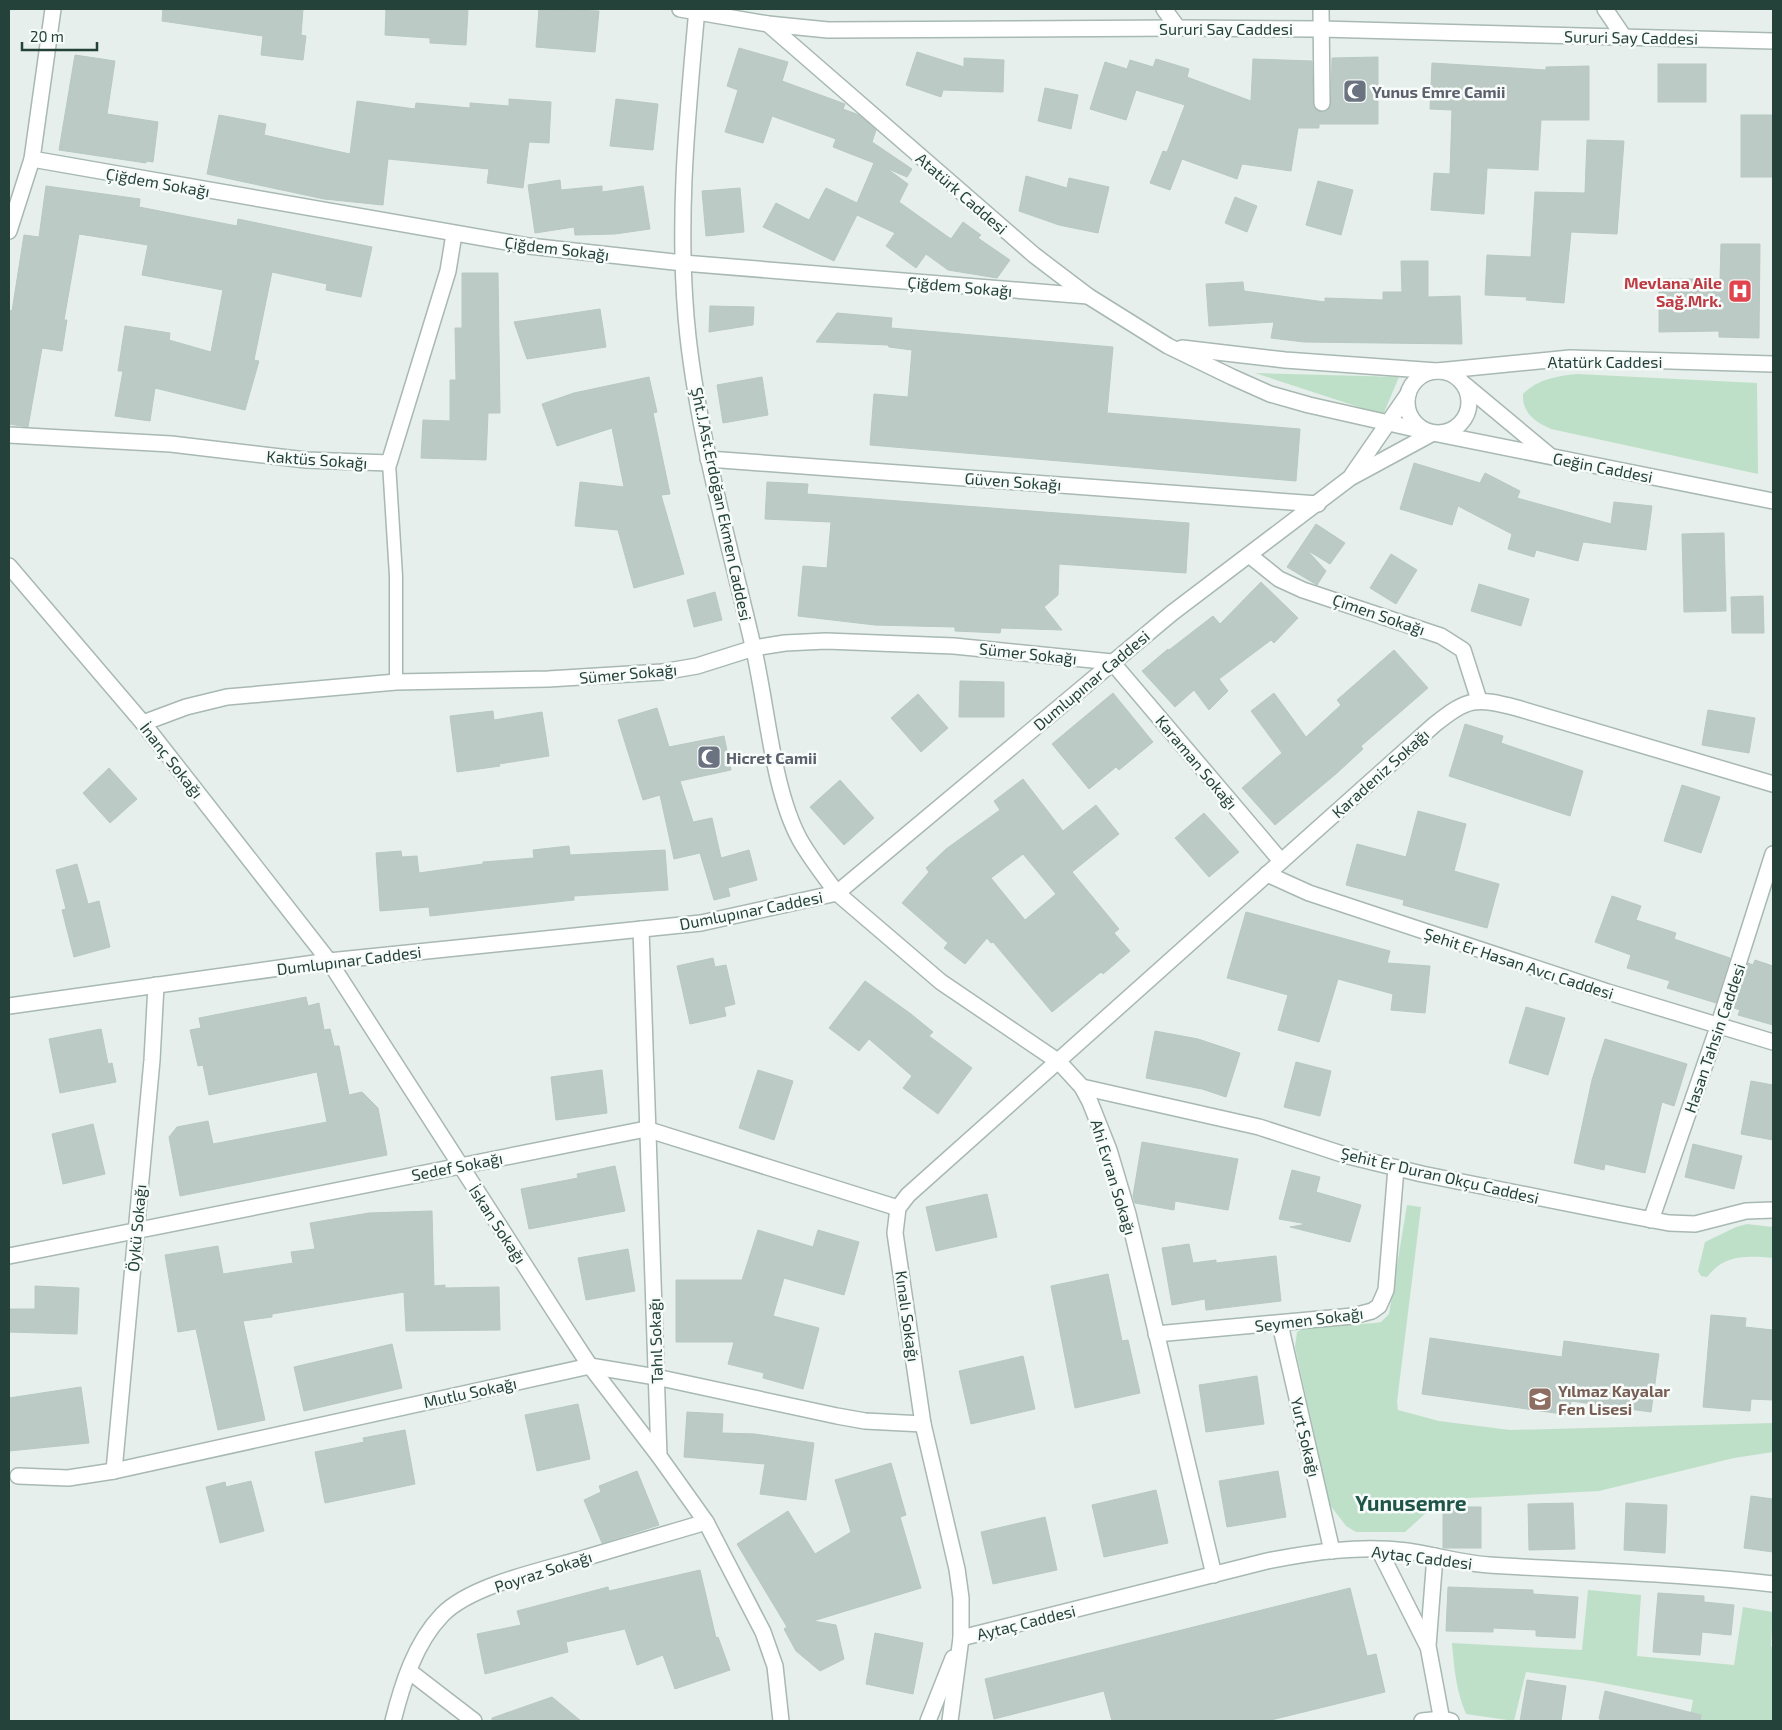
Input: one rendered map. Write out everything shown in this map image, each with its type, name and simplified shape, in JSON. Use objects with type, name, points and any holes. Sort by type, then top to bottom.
[{"type":"street","points":[[9,231],[32,159],[53,9]]},
{"type":"street","name":"Sururi Say Caddesi","points":[[680,9],[697,10],[768,24],[828,30],[1321,29],[1773,40]]},
{"type":"street","points":[[1164,9],[1178,28]]},
{"type":"street","points":[[1321,9],[1322,103]]},
{"type":"street","points":[[1605,9],[1624,37]]},
{"type":"street","name":"Şht.J.Ast.Erdoğan Ekmen Caddesi","points":[[697,10],[683,203],[683,263],[688,337],[708,459],[754,648],[788,810],[800,840],[837,893]]},
{"type":"street","name":"Atatürk Caddesi","points":[[768,24],[1034,255],[1088,296],[1168,346],[1270,394],[1309,406],[1432,433],[1452,430],[1467,415],[1469,405],[1468,394],[1464,385],[1457,377],[1437,371],[1419,378],[1412,385],[1408,394]]},
{"type":"street","name":"Çiğdem Sokağı","points":[[32,159],[529,246],[683,263],[1088,296]]},
{"type":"street","name":"Kaktüs Sokağı","points":[[9,435],[172,444],[306,460],[389,463],[448,271],[454,234]]},
{"type":"street","name":"Atatürk Caddesi","points":[[1168,346],[1240,356],[1437,371],[1570,358],[1773,364]]},
{"type":"street","points":[[1464,385],[1550,456]]},
{"type":"street","points":[[1408,394],[1409,414],[1414,422],[1432,433]]},
{"type":"street","name":"Dumlupınar Caddesi","points":[[1350,478],[1408,394]]},
{"type":"street","name":"Dumlupınar Caddesi","points":[[9,1006],[329,961],[700,923],[837,893],[1172,613],[1350,478],[1432,433]]},
{"type":"street","name":"Geğin Caddesi","points":[[1432,433],[1773,501]]},
{"type":"street","name":"Güven Sokağı","points":[[708,459],[1318,504]]},
{"type":"street","name":"Çimen Sokağı","points":[[1249,555],[1278,579],[1303,590],[1442,636],[1455,644],[1463,650],[1479,700]]},
{"type":"street","name":"İnanç Sokağı","points":[[9,566],[144,723],[329,961]]},
{"type":"street","name":"Sümer Sokağı","points":[[144,723],[186,707],[227,697],[396,682],[548,679],[662,672],[697,666],[754,648],[785,643],[826,641],[996,649],[1112,662]]},
{"type":"street","name":"Karaman Sokağı","points":[[1112,662],[1281,861]]},
{"type":"street","points":[[1479,700],[1517,708],[1773,784]]},
{"type":"street","name":"Karadeniz Sokağı","points":[[1059,1062],[1434,725],[1464,703],[1479,700]]},
{"type":"street","name":"Hasan Tahsin Caddesi","points":[[1651,1220],[1718,1027],[1773,854]]},
{"type":"street","name":"Şehit Er Hasan Avcı Caddesi","points":[[1267,874],[1309,893],[1718,1027],[1773,1042]]},
{"type":"street","name":"Ahi Evran Sokağı","points":[[837,893],[941,982],[1059,1062],[1082,1087],[1090,1102],[1119,1182],[1214,1575]]},
{"type":"street","name":"Tahıl Sokağı","points":[[641,929],[646,1129],[659,1456]]},
{"type":"street","name":"İskan Sokağı","points":[[329,961],[590,1366],[659,1456]]},
{"type":"street","name":"Öykü Sokağı","points":[[114,1471],[152,1060],[156,985]]},
{"type":"street","points":[[898,1208],[908,1196],[1059,1062]]},
{"type":"street","name":"Şehit Er Duran Okçu Caddesi","points":[[1082,1087],[1259,1127],[1348,1156],[1396,1168],[1651,1220],[1695,1224],[1746,1211],[1773,1210]]},
{"type":"street","name":"Sedef Sokağı","points":[[9,1256],[646,1129],[898,1208]]},
{"type":"street","name":"Seymen Sokağı","points":[[1156,1334],[1280,1324],[1354,1316],[1372,1311],[1379,1306],[1386,1290],[1396,1168]]},
{"type":"street","name":"Kınalı Sokağı","points":[[898,1208],[896,1233],[923,1424],[957,1569],[961,1598],[961,1638]]},
{"type":"street","name":"Yurt Sokağı","points":[[1280,1324],[1332,1551]]},
{"type":"street","name":"Mutlu Sokağı","points":[[18,1476],[68,1478],[114,1471],[590,1366],[656,1377],[865,1421],[923,1424]]},
{"type":"street","points":[[659,1456],[706,1522],[740,1584],[766,1640],[775,1666],[781,1721]]},
{"type":"street","name":"Poyraz Sokağı","points":[[393,1721],[401,1688],[430,1629],[443,1614],[458,1602],[505,1581],[706,1522]]},
{"type":"street","points":[[1379,1550],[1428,1646],[1445,1720],[1422,1721]]},
{"type":"street","name":"Aytaç Caddesi","points":[[961,1638],[1292,1556],[1332,1551],[1379,1550],[1435,1556],[1486,1565],[1695,1576],[1773,1584]]},
{"type":"street","points":[[1428,1646],[1435,1556]]},
{"type":"street","points":[[928,1721],[961,1638]]},
{"type":"street","points":[[950,1721],[961,1638]]},
{"type":"street","points":[[409,1671],[474,1721]]},
{"type":"lane","points":[[389,463],[396,576],[396,682]]},
{"type":"green space","points":[[1255,373],[1399,377],[1383,415]]},
{"type":"green space","points":[[1577,374],[1757,383],[1758,474],[1551,429],[1535,420],[1527,412],[1523,401],[1523,394],[1529,389],[1555,377]]},
{"type":"green space","points":[[1407,1205],[1421,1207],[1397,1402],[1398,1410],[1439,1421],[1510,1430],[1773,1423],[1773,1452],[1734,1458],[1599,1491],[1450,1499],[1437,1503],[1405,1532],[1356,1532],[1346,1526],[1330,1505],[1295,1347],[1297,1332],[1303,1328],[1381,1322],[1389,1314]]},
{"type":"green space","points":[[1747,1224],[1773,1227],[1773,1258],[1745,1257],[1729,1260],[1714,1269],[1707,1277],[1701,1276],[1698,1271],[1705,1242],[1736,1227]]},
{"type":"green space","points":[[1588,1590],[1641,1595],[1637,1656],[1734,1665],[1743,1607],[1773,1612],[1771,1646],[1773,1647],[1773,1721],[1689,1721],[1693,1700],[1592,1681],[1526,1672],[1514,1721],[1466,1714],[1458,1688],[1452,1643],[1582,1650]]},
{"type":"building","points":[[163,9],[303,9],[301,35],[306,36],[303,60],[261,55],[263,36],[162,21]]},
{"type":"building","points":[[386,9],[468,9],[466,45],[430,43],[430,38],[385,35]]},
{"type":"building","points":[[539,9],[599,11],[595,52],[536,47]]},
{"type":"building","points":[[739,48],[788,62],[782,81],[845,104],[843,109],[859,115],[876,130],[872,142],[912,169],[907,177],[886,168],[908,184],[899,202],[951,239],[963,222],[981,235],[978,238],[1010,260],[997,278],[948,270],[926,254],[916,268],[886,246],[895,233],[857,215],[834,261],[763,227],[776,203],[809,220],[826,188],[857,203],[874,163],[833,147],[836,139],[772,116],[763,143],[725,132],[738,90],[727,86]]},
{"type":"building","points":[[917,52],[964,67],[964,58],[1004,60],[1003,92],[943,90],[941,97],[906,85]]},
{"type":"building","points":[[75,55],[115,61],[107,114],[158,122],[153,162],[146,161],[146,163],[59,150]]},
{"type":"building","points":[[1378,57],[1378,124],[1319,124],[1319,128],[1298,128],[1291,171],[1242,164],[1237,179],[1182,159],[1170,190],[1150,183],[1163,151],[1167,152],[1185,105],[1136,90],[1126,120],[1090,109],[1105,62],[1127,69],[1130,60],[1153,67],[1156,59],[1189,69],[1187,77],[1251,101],[1253,59],[1312,61],[1313,104],[1317,111],[1323,112],[1327,111],[1331,103],[1332,58]]},
{"type":"building","points":[[1432,63],[1546,70],[1546,67],[1589,66],[1589,120],[1541,120],[1538,170],[1487,168],[1484,214],[1431,210],[1434,173],[1450,174],[1452,110],[1430,109]]},
{"type":"building","points":[[1658,64],[1706,64],[1706,102],[1658,102]]},
{"type":"building","points":[[1045,88],[1078,95],[1071,129],[1038,121]]},
{"type":"building","points":[[509,99],[551,102],[549,143],[529,142],[523,188],[487,183],[489,169],[388,159],[383,205],[324,199],[207,174],[219,115],[266,124],[264,135],[350,154],[357,101],[415,109],[416,103],[470,108],[470,103],[509,106]]},
{"type":"building","points":[[616,99],[658,104],[653,150],[610,146]]},
{"type":"building","points":[[1741,115],[1773,115],[1773,177],[1741,177]]},
{"type":"building","points":[[1587,140],[1624,141],[1617,234],[1571,232],[1564,303],[1526,300],[1527,297],[1485,295],[1487,255],[1531,257],[1535,192],[1585,193]]},
{"type":"building","points":[[1026,176],[1067,188],[1069,178],[1109,187],[1098,233],[1059,225],[1019,211]]},
{"type":"building","points":[[560,180],[561,190],[602,186],[602,192],[643,186],[650,229],[615,234],[575,235],[574,227],[535,233],[528,185]]},
{"type":"building","points":[[1318,181],[1353,190],[1341,235],[1306,225]]},
{"type":"building","points":[[46,186],[140,199],[139,207],[237,226],[238,219],[372,247],[361,297],[326,290],[327,284],[272,272],[254,360],[259,361],[245,410],[155,388],[150,421],[115,416],[123,371],[118,371],[125,326],[170,333],[169,340],[211,352],[223,290],[142,275],[148,245],[79,234],[64,320],[67,320],[62,351],[42,348],[28,427],[9,424],[9,310],[12,311],[24,235],[39,237]]},
{"type":"building","points":[[740,188],[744,232],[706,236],[702,191]]},
{"type":"building","points":[[1235,197],[1257,206],[1247,232],[1225,223]]},
{"type":"building","points":[[1721,244],[1760,244],[1759,338],[1719,337],[1719,331],[1659,332],[1659,279],[1720,279]]},
{"type":"building","points":[[1401,261],[1428,261],[1428,297],[1460,296],[1462,344],[1304,342],[1271,338],[1274,322],[1209,326],[1206,284],[1243,282],[1244,291],[1325,302],[1325,298],[1383,300],[1383,292],[1402,292]]},
{"type":"building","points":[[462,273],[498,273],[500,413],[488,413],[486,460],[421,458],[423,420],[450,421],[450,380],[456,380],[455,328],[462,328]]},
{"type":"building","points":[[710,306],[754,307],[753,325],[709,332]]},
{"type":"building","points":[[600,309],[606,347],[527,359],[514,322]]},
{"type":"building","points":[[837,313],[892,318],[891,328],[1113,347],[1107,413],[1300,429],[1296,481],[870,445],[874,394],[908,397],[912,350],[889,347],[888,345],[816,342]]},
{"type":"building","points":[[649,377],[657,412],[653,413],[670,494],[661,495],[684,574],[634,588],[618,530],[575,526],[580,482],[624,487],[612,428],[557,446],[542,404],[574,393]]},
{"type":"building","points":[[762,377],[768,415],[723,423],[717,385]]},
{"type":"building","points":[[1414,463],[1480,483],[1485,473],[1520,491],[1517,498],[1611,524],[1614,502],[1652,506],[1646,550],[1583,542],[1578,561],[1536,550],[1534,557],[1508,549],[1512,534],[1458,506],[1452,525],[1400,509]]},
{"type":"building","points":[[767,482],[808,484],[807,494],[1189,523],[1186,573],[1059,564],[1058,595],[1044,607],[1062,630],[1001,628],[1000,633],[955,631],[955,627],[875,625],[798,616],[803,566],[827,568],[831,522],[765,519]]},
{"type":"building","points":[[1316,524],[1345,543],[1330,564],[1307,550],[1326,571],[1317,585],[1287,567]]},
{"type":"building","points":[[1724,533],[1726,611],[1684,612],[1682,534]]},
{"type":"building","points":[[1391,554],[1417,570],[1396,604],[1370,588]]},
{"type":"building","points":[[1261,582],[1298,618],[1274,643],[1271,640],[1219,679],[1228,691],[1209,710],[1194,690],[1175,707],[1142,671],[1213,616],[1220,624]]},
{"type":"building","points":[[1479,584],[1529,599],[1521,626],[1471,611]]},
{"type":"building","points":[[715,592],[722,620],[694,627],[687,600]]},
{"type":"building","points":[[1763,596],[1764,633],[1732,633],[1731,597]]},
{"type":"building","points":[[1394,650],[1428,688],[1361,746],[1363,749],[1337,773],[1275,825],[1242,788],[1282,753],[1251,711],[1274,693],[1306,737],[1341,705],[1337,700]]},
{"type":"building","points":[[960,681],[1004,682],[1004,717],[959,717]]},
{"type":"building","points":[[1113,693],[1153,742],[1119,770],[1116,767],[1089,789],[1052,744]]},
{"type":"building","points":[[918,694],[948,728],[921,752],[891,718]]},
{"type":"building","points":[[657,708],[669,747],[724,736],[731,770],[680,781],[693,822],[712,818],[721,858],[749,850],[757,880],[728,888],[730,896],[714,900],[700,853],[674,859],[660,795],[643,800],[618,720]]},
{"type":"building","points":[[1708,710],[1755,718],[1749,753],[1702,745]]},
{"type":"building","points":[[493,711],[494,720],[542,712],[549,756],[457,772],[450,716]]},
{"type":"building","points":[[1465,724],[1503,736],[1501,743],[1583,771],[1570,816],[1449,776]]},
{"type":"building","points":[[109,768],[137,799],[110,823],[83,793]]},
{"type":"building","points":[[1023,779],[1063,831],[1096,805],[1119,834],[1072,872],[1119,929],[1114,933],[1130,951],[1052,1012],[993,942],[991,943],[987,938],[965,964],[944,948],[948,943],[902,903],[929,872],[926,868],[946,849],[1000,810],[994,801]],"holes":[[[1023,854],[1056,894],[1025,920],[991,878]]]},
{"type":"building","points":[[840,780],[874,818],[844,845],[810,807]]},
{"type":"building","points":[[1682,785],[1720,797],[1701,853],[1664,841]]},
{"type":"building","points":[[1418,811],[1466,824],[1454,871],[1499,884],[1487,928],[1403,905],[1404,900],[1346,885],[1357,844],[1406,857]]},
{"type":"building","points":[[1204,813],[1239,852],[1209,877],[1175,838]]},
{"type":"building","points":[[569,846],[570,855],[665,850],[668,890],[574,896],[574,900],[430,916],[429,907],[380,911],[376,853],[401,851],[402,857],[417,856],[419,873],[483,864],[483,862],[534,858],[533,850]]},
{"type":"building","points":[[77,864],[88,904],[99,901],[110,947],[74,957],[62,910],[66,909],[56,870]]},
{"type":"building","points":[[1612,896],[1641,906],[1636,920],[1676,933],[1674,939],[1730,958],[1716,1003],[1667,988],[1670,981],[1627,968],[1631,955],[1595,942]]},
{"type":"building","points":[[1246,912],[1390,951],[1387,963],[1430,966],[1425,1013],[1391,1010],[1393,994],[1338,979],[1319,1042],[1278,1030],[1288,995],[1227,978]]},
{"type":"building","points":[[713,958],[715,967],[726,965],[735,1004],[724,1007],[726,1016],[690,1024],[677,966]]},
{"type":"building","points":[[1755,960],[1773,966],[1773,1025],[1738,1015],[1740,1010],[1734,1008],[1748,963],[1753,965]]},
{"type":"building","points":[[865,981],[911,1014],[933,1032],[929,1036],[972,1068],[938,1114],[903,1088],[912,1076],[869,1039],[859,1051],[829,1028]]},
{"type":"building","points":[[306,997],[308,1006],[319,1003],[324,1030],[330,1029],[334,1046],[339,1046],[349,1095],[362,1092],[378,1108],[387,1155],[180,1196],[169,1137],[177,1127],[208,1121],[213,1144],[327,1122],[317,1072],[209,1095],[203,1065],[198,1066],[190,1030],[201,1028],[199,1018]]},
{"type":"building","points":[[1526,1007],[1565,1018],[1548,1075],[1509,1063]]},
{"type":"building","points":[[101,1029],[108,1064],[112,1063],[116,1082],[60,1093],[49,1039]]},
{"type":"building","points":[[1155,1031],[1198,1039],[1240,1053],[1226,1097],[1202,1089],[1146,1078]]},
{"type":"building","points":[[1605,1039],[1687,1064],[1674,1106],[1662,1102],[1645,1173],[1605,1164],[1604,1170],[1574,1163],[1592,1080]]},
{"type":"building","points":[[1296,1062],[1331,1071],[1320,1116],[1284,1107]]},
{"type":"building","points":[[602,1070],[607,1113],[556,1120],[551,1077]]},
{"type":"building","points":[[758,1070],[793,1081],[774,1140],[739,1128]]},
{"type":"building","points":[[1751,1081],[1773,1085],[1773,1140],[1741,1134]]},
{"type":"building","points":[[93,1124],[105,1174],[63,1184],[52,1134]]},
{"type":"building","points":[[1142,1142],[1238,1159],[1228,1210],[1175,1201],[1174,1210],[1135,1203],[1133,1196]]},
{"type":"building","points":[[1693,1144],[1742,1156],[1734,1189],[1685,1177]]},
{"type":"building","points":[[615,1166],[625,1211],[529,1229],[521,1189],[578,1178],[577,1174]]},
{"type":"building","points":[[1292,1170],[1320,1177],[1316,1192],[1361,1205],[1350,1242],[1290,1227],[1307,1224],[1279,1219]]},
{"type":"building","points":[[987,1194],[997,1237],[936,1251],[926,1207]]},
{"type":"building","points":[[432,1211],[434,1286],[445,1285],[445,1288],[499,1287],[500,1330],[406,1331],[404,1292],[272,1314],[272,1317],[243,1321],[265,1420],[218,1430],[196,1329],[178,1332],[165,1255],[218,1246],[223,1274],[293,1263],[291,1252],[315,1249],[310,1223],[369,1213]]},
{"type":"building","points":[[758,1230],[813,1247],[818,1230],[859,1242],[844,1295],[784,1278],[773,1316],[819,1328],[803,1389],[763,1378],[764,1373],[728,1364],[734,1342],[676,1342],[676,1280],[742,1280]]},
{"type":"building","points":[[1189,1244],[1193,1263],[1216,1260],[1216,1263],[1276,1256],[1281,1301],[1206,1310],[1205,1299],[1172,1305],[1162,1248]]},
{"type":"building","points":[[628,1249],[635,1291],[586,1300],[578,1258]]},
{"type":"building","points":[[1108,1274],[1122,1341],[1128,1340],[1140,1393],[1075,1408],[1051,1286]]},
{"type":"building","points":[[35,1286],[79,1288],[77,1334],[9,1332],[9,1309],[35,1309]]},
{"type":"building","points":[[1711,1315],[1746,1318],[1745,1327],[1773,1330],[1773,1400],[1751,1399],[1750,1411],[1703,1407]]},
{"type":"building","points":[[1430,1338],[1562,1357],[1564,1341],[1659,1354],[1651,1412],[1571,1401],[1569,1415],[1422,1394]]},
{"type":"building","points":[[392,1344],[402,1388],[304,1411],[294,1367]]},
{"type":"building","points":[[1023,1356],[1035,1409],[971,1424],[959,1371]]},
{"type":"building","points":[[1257,1376],[1264,1424],[1206,1432],[1199,1385]]},
{"type":"building","points":[[81,1387],[89,1443],[9,1451],[9,1398]]},
{"type":"building","points":[[578,1404],[590,1459],[537,1471],[525,1415]]},
{"type":"building","points":[[687,1412],[723,1414],[722,1433],[755,1434],[814,1443],[806,1500],[760,1494],[765,1464],[684,1457]]},
{"type":"building","points":[[405,1430],[415,1484],[325,1503],[315,1452],[364,1442],[363,1438]]},
{"type":"building","points":[[891,1463],[906,1515],[900,1517],[921,1588],[813,1621],[836,1625],[844,1659],[820,1671],[796,1651],[784,1629],[787,1627],[737,1544],[788,1511],[815,1554],[851,1532],[835,1480]]},
{"type":"building","points":[[637,1471],[659,1525],[602,1543],[584,1500],[601,1492],[599,1486]]},
{"type":"building","points":[[1278,1471],[1286,1517],[1227,1527],[1219,1481]]},
{"type":"building","points":[[251,1481],[264,1531],[220,1543],[206,1487],[225,1482],[226,1487]]},
{"type":"building","points":[[1156,1490],[1168,1543],[1104,1557],[1092,1505]]},
{"type":"building","points":[[1751,1496],[1773,1499],[1773,1552],[1744,1548]]},
{"type":"building","points":[[1573,1503],[1575,1549],[1529,1550],[1528,1504]]},
{"type":"building","points":[[1626,1503],[1667,1505],[1665,1553],[1624,1550]]},
{"type":"building","points":[[1443,1507],[1481,1507],[1481,1548],[1443,1548]]},
{"type":"building","points":[[1045,1517],[1057,1570],[993,1584],[981,1532]]},
{"type":"building","points":[[700,1570],[716,1638],[718,1637],[730,1670],[675,1689],[663,1655],[637,1665],[625,1629],[566,1642],[568,1652],[485,1674],[477,1634],[521,1625],[517,1611],[608,1587],[609,1591]]},
{"type":"building","points":[[1448,1587],[1533,1590],[1533,1594],[1578,1597],[1575,1638],[1536,1636],[1536,1630],[1493,1628],[1493,1632],[1446,1631]]},
{"type":"building","points":[[1350,1588],[1367,1656],[1376,1654],[1385,1692],[1267,1721],[1112,1721],[1104,1691],[994,1719],[985,1679]]},
{"type":"building","points":[[1658,1593],[1704,1596],[1704,1602],[1734,1605],[1731,1635],[1702,1632],[1700,1655],[1653,1652]]},
{"type":"building","points":[[875,1633],[923,1643],[913,1694],[866,1684]]},
{"type":"building","points":[[1527,1680],[1566,1686],[1561,1721],[1520,1721]]},
{"type":"building","points":[[1605,1691],[1701,1715],[1700,1721],[1610,1721],[1599,1719]]},
{"type":"building","points":[[552,1697],[581,1721],[492,1721],[492,1718]]},
{"type":"place","name":"Yunus Emre Camii","points":[[1355,91]]},
{"type":"place","name":"Mevlana Aile Sağ.Mrk.","points":[[1740,291]]},
{"type":"place","name":"Hicret Camii","points":[[709,757]]},
{"type":"place","name":"Yılmaz Kayalar Fen Lisesi","points":[[1540,1399]]},
{"type":"district","name":"Yunusemre","points":[[1411,1502]]}]
